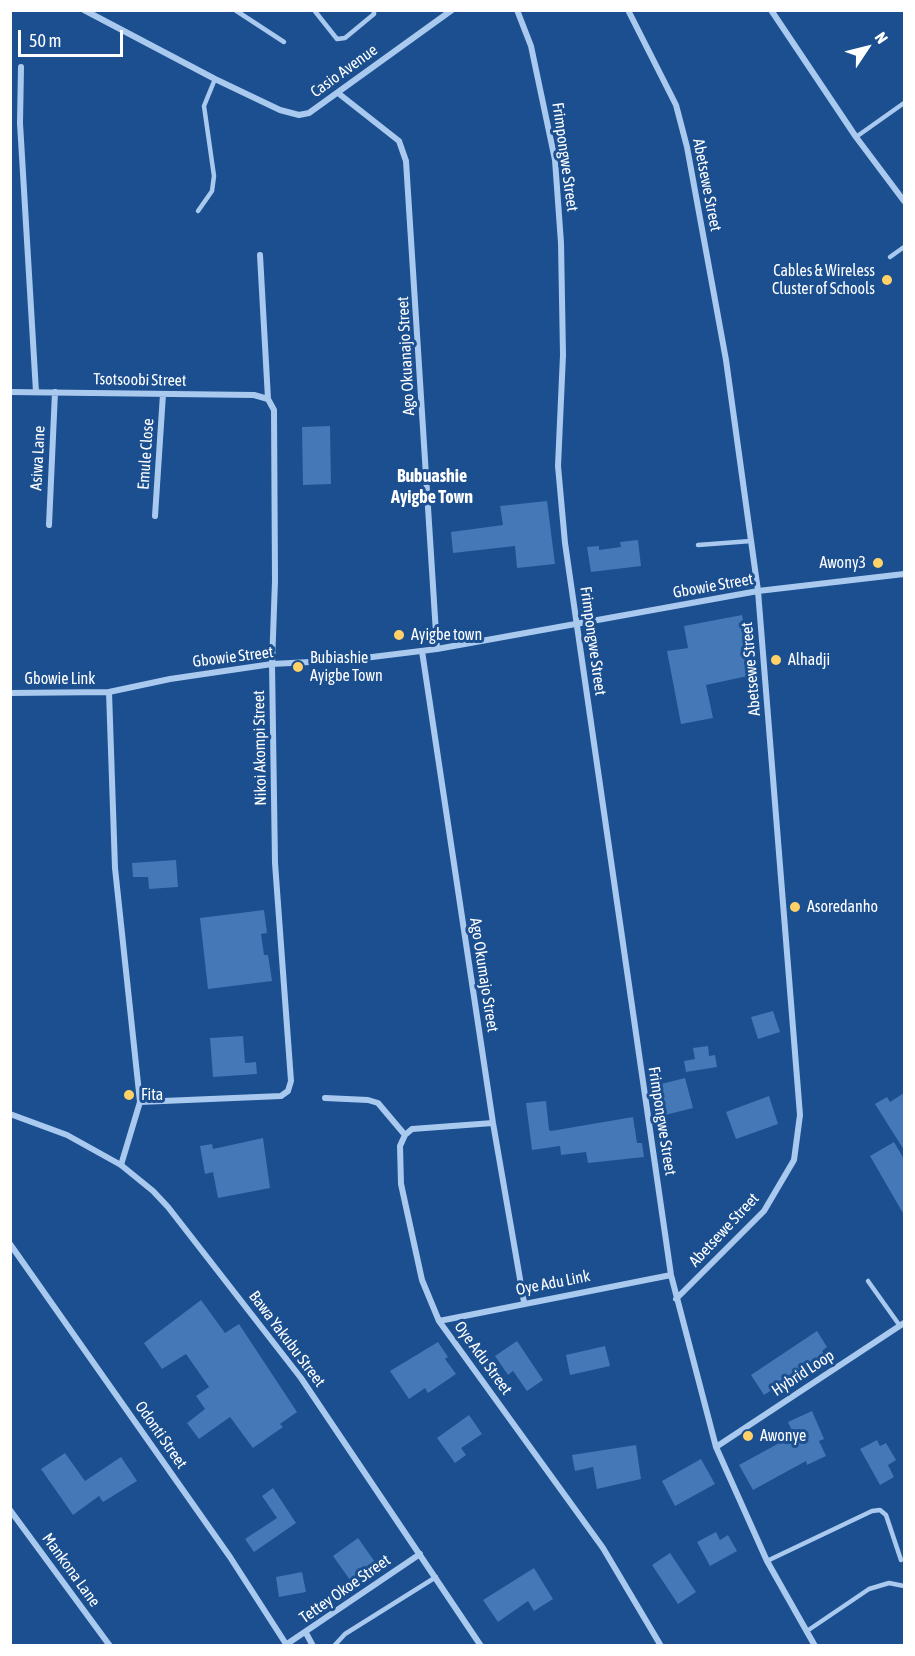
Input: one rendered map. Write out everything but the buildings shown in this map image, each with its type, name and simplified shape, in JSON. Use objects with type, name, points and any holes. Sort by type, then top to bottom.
[{"type":"street","name":"Casio Avenue","points":[[84,10],[215,79],[280,110],[299,115],[309,113],[452,10]]},
{"type":"street","name":"Frimpongwe Street","points":[[517,10],[531,46],[555,160],[561,243],[563,355],[558,466],[565,543],[676,1299]]},
{"type":"street","name":"Abetsewe Street","points":[[628,10],[676,105],[687,147],[726,360],[758,591],[799,1126],[794,1160],[764,1211],[676,1299]]},
{"type":"street","points":[[771,10],[856,137],[904,201]]},
{"type":"street","points":[[21,67],[20,123],[36,392]]},
{"type":"street","name":"Ago Okuanajo Street","points":[[338,93],[399,141],[406,161],[437,649]]},
{"type":"street","name":"Nikoi Akompi Street","points":[[140,1102],[281,1096],[288,1091],[291,1081],[275,863],[272,664],[275,581],[274,410],[268,399],[260,255]]},
{"type":"street","name":"Tsotsoobi Street","points":[[10,392],[254,395],[268,399]]},
{"type":"street","name":"Asiwa Lane","points":[[49,525],[55,392]]},
{"type":"street","name":"Emule Close","points":[[155,516],[163,394]]},
{"type":"street","name":"Gbowie Street","points":[[109,692],[170,679],[272,664],[348,660],[437,649],[758,591],[904,573]]},
{"type":"street","name":"Ago Okumajo Street","points":[[422,651],[493,1123],[524,1302]]},
{"type":"street","points":[[109,692],[115,868],[140,1102],[121,1165]]},
{"type":"street","name":"Gbowie Link","points":[[10,693],[109,692]]},
{"type":"street","points":[[325,1098],[368,1100],[378,1103],[405,1135],[412,1129],[493,1123]]},
{"type":"street","name":"Bawa Yakubu Street","points":[[10,1114],[67,1135],[121,1165],[153,1191],[168,1207],[301,1378],[481,1646]]},
{"type":"street","name":"Oye Adu Street","points":[[405,1135],[400,1146],[401,1184],[422,1280],[439,1321],[603,1548],[661,1646]]},
{"type":"street","name":"Odonti Street","points":[[10,1244],[230,1557],[285,1645]]},
{"type":"street","name":"Oye Adu Link","points":[[439,1321],[524,1302],[671,1275]]},
{"type":"street","points":[[676,1299],[716,1447],[767,1561],[814,1646]]},
{"type":"street","name":"Hybrid Loop","points":[[716,1447],[902,1324]]},
{"type":"street","name":"Mankona Lane","points":[[10,1510],[110,1646]]},
{"type":"street","name":"Tettey Okoe Street","points":[[285,1645],[420,1554]]},
{"type":"street","points":[[306,1633],[313,1646]]},
{"type":"lane","points":[[236,10],[284,42]]},
{"type":"lane","points":[[314,10],[337,39],[345,38],[374,14],[374,10]]},
{"type":"lane","points":[[198,211],[212,191],[214,176],[204,106],[215,79]]},
{"type":"lane","points":[[856,137],[904,103]]},
{"type":"lane","points":[[890,257],[904,247]]},
{"type":"lane","points":[[698,545],[751,541]]},
{"type":"lane","points":[[868,1281],[902,1324]]},
{"type":"lane","points":[[767,1561],[872,1511],[880,1510],[886,1515],[901,1560]]},
{"type":"lane","points":[[334,1646],[345,1634],[436,1577]]},
{"type":"lane","points":[[807,1631],[869,1589],[889,1583],[904,1586]]},
{"type":"place","name":"Cables & Wireless Cluster of Schools","points":[[887,280]]},
{"type":"place","name":"Awony3","points":[[878,563]]},
{"type":"place","name":"Ayigbe town","points":[[399,635]]},
{"type":"place","name":"Alhadji","points":[[776,660]]},
{"type":"place","name":"Bubiashie Ayigbe Town","points":[[298,667]]},
{"type":"place","name":"Asoredanho","points":[[795,907]]},
{"type":"place","name":"Fita","points":[[129,1095]]},
{"type":"place","name":"Awonye","points":[[748,1436]]},
{"type":"district","name":"Bubuashie Ayigbe Town","points":[[432,486]]}]
